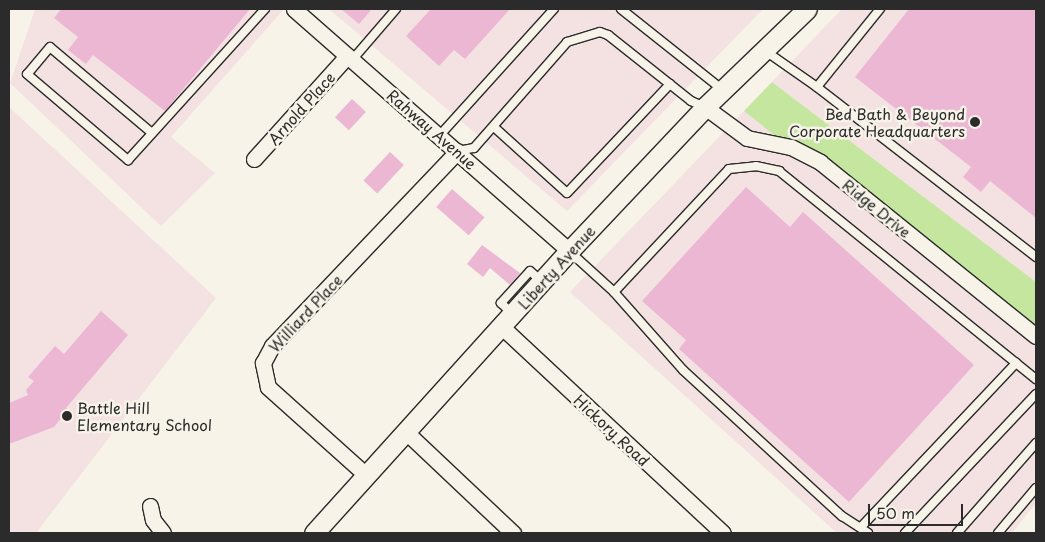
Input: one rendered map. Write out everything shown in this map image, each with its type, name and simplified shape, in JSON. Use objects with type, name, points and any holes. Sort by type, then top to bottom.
[{"type":"street","name":"Rahway Avenue","points":[[294,9],[440,135],[570,251]]},
{"type":"street","name":"Liberty Avenue","points":[[314,533],[570,251],[705,107],[807,9]]},
{"type":"street","name":"Arnold Place","points":[[254,158],[350,58]]},
{"type":"street","name":"Ridge Drive","points":[[705,107],[747,138],[791,147],[820,162],[1036,336]]},
{"type":"street","name":"Williard Place","points":[[366,475],[268,387],[263,363],[272,346],[458,151]]},
{"type":"street","name":"Hickory Road","points":[[508,321],[723,533]]},
{"type":"street","points":[[405,431],[513,533]]},
{"type":"street","points":[[150,506],[154,520],[163,533]]},
{"type":"lane","points":[[152,133],[50,47],[27,74],[128,160],[264,9]]},
{"type":"lane","points":[[350,58],[396,9]]},
{"type":"lane","points":[[440,135],[554,9]]},
{"type":"lane","points":[[621,9],[723,90]]},
{"type":"lane","points":[[817,87],[880,9]]},
{"type":"lane","points":[[458,151],[474,148],[568,42],[576,37],[600,32],[608,35],[670,84],[705,107]]},
{"type":"lane","points":[[764,50],[817,87],[1036,256]]},
{"type":"lane","points":[[494,127],[567,194],[670,84]]},
{"type":"lane","points":[[614,292],[729,169],[756,166],[779,171],[1036,379]]},
{"type":"lane","points":[[570,251],[614,292],[683,370],[842,516],[868,533]]},
{"type":"lane","points":[[862,528],[1016,363]]},
{"type":"lane","points":[[904,533],[1036,394]]},
{"type":"lane","points":[[957,533],[1036,443]]},
{"type":"lane","points":[[998,533],[1036,488]]},
{"type":"shaded area","points":[[35,9],[284,9],[171,137],[215,173],[161,226],[10,83]]},
{"type":"shaded area","points":[[329,9],[763,9],[567,211]]},
{"type":"shaded area","points":[[842,9],[1036,9],[1036,282],[772,82]]},
{"type":"shaded area","name":"Battle Hill Elementary School","points":[[9,107],[216,298],[36,533],[9,533]]},
{"type":"shaded area","points":[[744,111],[1036,346],[1036,503],[1012,533],[837,533],[570,292]]},
{"type":"green space","points":[[772,82],[1036,282],[1036,346],[744,111]]},
{"type":"building","points":[[61,9],[250,9],[165,111],[93,55],[86,64],[68,50],[78,37],[54,18]]},
{"type":"building","points":[[341,9],[372,9],[359,24]]},
{"type":"building","points":[[431,9],[510,9],[465,59],[454,50],[439,66],[406,36]]},
{"type":"building","name":"Bed Bath & Beyond Corporate Headquarters","points":[[909,9],[1036,9],[1036,218],[990,181],[981,192],[963,177],[971,167],[855,77]]},
{"type":"building","points":[[352,99],[366,112],[349,130],[335,117]]},
{"type":"building","points":[[390,152],[404,165],[377,193],[363,181]]},
{"type":"building","points":[[746,187],[790,227],[803,212],[974,365],[849,502],[679,349],[686,340],[642,301]]},
{"type":"building","points":[[452,189],[484,217],[469,235],[436,207]]},
{"type":"building","points":[[482,245],[520,273],[510,285],[490,268],[483,277],[467,264]]},
{"type":"building","points":[[101,311],[128,335],[66,408],[68,410],[54,427],[9,444],[9,403],[28,395],[26,390],[34,381],[28,377],[55,346],[64,354]]},
{"type":"place","name":"Bed Bath & Beyond Corporate Headquarters","points":[[975,122]]},
{"type":"place","name":"Battle Hill Elementary School","points":[[67,416]]}]
